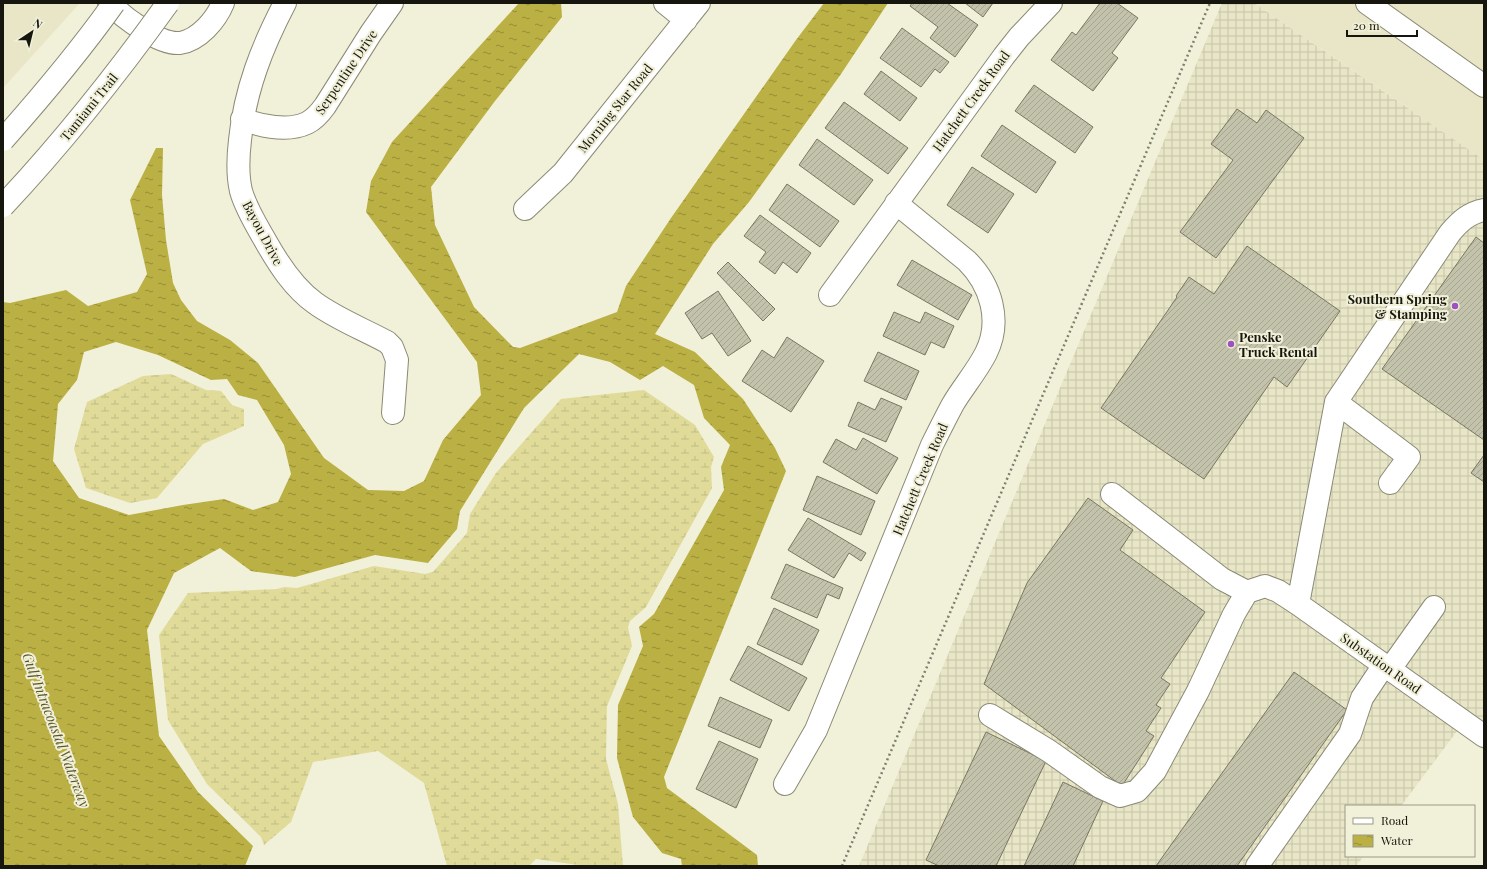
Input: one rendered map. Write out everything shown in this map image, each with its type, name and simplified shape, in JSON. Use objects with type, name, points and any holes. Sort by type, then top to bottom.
[{"type":"street","points":[[109,3],[116,10],[157,38],[178,43],[193,39],[209,26],[223,3]]},
{"type":"street","points":[[3,140],[74,56],[114,3]]},
{"type":"street","name":"Tamiami Trail","points":[[3,206],[90,107],[131,55],[168,3]]},
{"type":"street","name":"Bayou Drive","points":[[285,3],[273,26],[249,87],[242,119],[238,162],[241,191],[251,215],[277,261],[285,273],[304,294],[338,318],[387,342],[392,347],[397,360],[393,413]]},
{"type":"street","name":"Serpentine Drive","points":[[242,119],[256,124],[286,127],[308,123],[317,117],[392,3]]},
{"type":"street","points":[[665,3],[686,20]]},
{"type":"street","name":"Morning Star Road","points":[[525,209],[563,172],[699,3]]},
{"type":"street","name":"Hatchett Creek Road","points":[[830,295],[1004,56],[1019,37],[1051,3]]},
{"type":"street","points":[[1367,3],[1484,86]]},
{"type":"street","name":"Hatchett Creek Road","points":[[785,784],[816,730],[932,445],[953,404],[985,354],[990,344],[994,326],[993,308],[989,292],[977,271],[967,261],[896,203]]},
{"type":"street","points":[[1298,604],[1336,402],[1450,233],[1464,218],[1472,213],[1484,210]]},
{"type":"street","points":[[1336,402],[1409,457],[1390,483]]},
{"type":"street","points":[[990,715],[1049,751],[1100,787],[1120,796],[1137,791],[1156,771],[1198,691],[1234,614],[1247,592],[1222,579],[1112,494]]},
{"type":"street","name":"Substation Road","points":[[1247,592],[1265,586],[1278,591],[1484,736]]},
{"type":"street","points":[[1257,866],[1350,734],[1362,698],[1434,607]]},
{"type":"path","points":[[842,866],[1210,3]]},
{"type":"shaded area","points":[[3,3],[80,3],[3,88]]},
{"type":"shaded area","points":[[1222,3],[1254,3],[1484,160],[1484,750],[1457,731],[1402,805],[1345,805],[1345,857],[1363,857],[1356,866],[859,866]]},
{"type":"shaded area","points":[[1254,3],[1484,3],[1484,160],[1357,73]]},
{"type":"green space","points":[[171,374],[206,390],[221,391],[232,405],[244,409],[244,426],[203,444],[157,498],[130,503],[86,488],[74,449],[87,402],[143,376]]},
{"type":"green space","points":[[644,390],[695,425],[714,457],[711,467],[712,488],[646,607],[630,621],[628,627],[632,646],[607,706],[606,759],[618,804],[623,866],[585,866],[536,859],[529,866],[447,866],[424,783],[378,751],[313,762],[291,822],[264,845],[261,837],[207,784],[168,720],[159,635],[188,593],[277,589],[284,587],[297,588],[374,566],[425,574],[433,572],[467,533],[470,514],[496,473],[561,399]]},
{"type":"water","name":"Gulf Intracoastal Waterway","points":[[519,3],[561,3],[562,17],[495,101],[431,187],[435,225],[474,307],[513,347],[520,348],[617,312],[626,286],[671,218],[796,40],[824,3],[888,3],[841,74],[749,202],[713,244],[655,334],[695,352],[743,399],[775,448],[786,471],[664,777],[667,788],[757,855],[758,866],[682,866],[681,859],[662,853],[633,817],[617,758],[618,705],[643,646],[639,627],[654,614],[724,490],[721,467],[730,445],[704,418],[694,385],[663,366],[640,380],[610,362],[579,354],[524,408],[460,511],[457,529],[428,563],[375,555],[295,577],[251,571],[220,548],[174,573],[147,630],[159,736],[198,792],[253,846],[245,866],[3,866],[3,302],[10,303],[66,290],[88,306],[137,292],[147,274],[130,200],[156,148],[163,148],[162,195],[166,240],[173,283],[181,300],[197,321],[230,340],[258,363],[324,458],[368,490],[404,491],[424,481],[443,440],[481,395],[477,362],[366,212],[371,181],[392,142]],"holes":[[[116,342],[158,355],[211,380],[227,379],[238,395],[257,400],[284,445],[291,474],[278,502],[253,510],[224,499],[129,515],[79,498],[53,461],[58,404],[77,380],[84,352]]]},
{"type":"building","points":[[912,3],[947,3],[978,25],[955,57],[930,38],[938,27],[910,6]]},
{"type":"building","points":[[965,3],[993,3],[983,17]]},
{"type":"building","points":[[1100,3],[1117,3],[1138,18],[1112,53],[1118,58],[1093,91],[1051,60],[1072,32],[1076,35]]},
{"type":"building","points":[[902,28],[949,62],[940,73],[935,69],[921,87],[880,58]]},
{"type":"building","points":[[881,71],[917,98],[900,121],[864,94]]},
{"type":"building","points":[[1034,85],[1093,127],[1075,153],[1015,111]]},
{"type":"building","points":[[844,102],[908,148],[888,174],[825,128]]},
{"type":"building","points":[[1237,109],[1257,123],[1266,110],[1304,138],[1216,258],[1180,232],[1233,160],[1211,144]]},
{"type":"building","points":[[1002,125],[1056,162],[1036,193],[981,156]]},
{"type":"building","points":[[817,139],[873,180],[854,205],[799,165]]},
{"type":"building","points":[[972,167],[1014,194],[988,233],[947,205]]},
{"type":"building","points":[[787,184],[839,221],[820,247],[769,210]]},
{"type":"building","points":[[760,215],[811,253],[797,273],[783,262],[775,274],[759,262],[766,252],[744,236]]},
{"type":"building","name":"Southern Spring & Stamping","points":[[1476,237],[1484,243],[1484,440],[1382,369]]},
{"type":"building","name":"Penske Truck Rental","points":[[1247,246],[1340,311],[1287,387],[1274,377],[1204,479],[1101,408],[1189,277],[1214,294]]},
{"type":"building","points":[[912,260],[972,295],[958,320],[897,285]]},
{"type":"building","points":[[728,262],[775,309],[763,321],[717,273]]},
{"type":"building","points":[[718,291],[751,341],[728,356],[712,333],[702,339],[685,313]]},
{"type":"building","points":[[894,312],[920,323],[925,312],[954,326],[944,348],[931,342],[925,355],[883,336]]},
{"type":"building","points":[[787,337],[824,361],[791,412],[742,381],[762,350],[774,358]]},
{"type":"building","points":[[878,352],[919,371],[906,400],[864,381]]},
{"type":"building","points":[[881,398],[902,407],[886,442],[848,426],[858,402],[875,410]]},
{"type":"building","points":[[863,438],[898,458],[877,494],[823,462],[836,439],[856,450]]},
{"type":"building","points":[[1484,455],[1484,482],[1471,473]]},
{"type":"building","points":[[817,476],[875,501],[861,535],[803,510]]},
{"type":"building","points":[[1088,498],[1133,530],[1120,550],[1205,612],[1161,678],[1170,684],[1156,705],[1161,708],[1146,731],[1154,736],[1122,786],[984,684],[1027,583]]},
{"type":"building","points":[[808,518],[866,553],[861,561],[849,553],[834,578],[788,550]]},
{"type":"building","points":[[786,564],[843,588],[839,599],[827,594],[817,618],[771,598]]},
{"type":"building","points":[[774,608],[819,630],[802,665],[757,644]]},
{"type":"building","points":[[748,646],[807,678],[789,711],[730,680]]},
{"type":"building","points":[[1294,672],[1347,710],[1237,866],[1156,866]]},
{"type":"building","points":[[720,697],[772,720],[760,748],[708,726]]},
{"type":"building","points":[[986,732],[1046,761],[996,866],[939,866],[926,860]]},
{"type":"building","points":[[719,741],[758,759],[736,808],[696,789]]},
{"type":"building","points":[[1063,782],[1103,801],[1073,866],[1024,866]]},
{"type":"place","name":"Southern Spring & Stamping","points":[[1455,306]]},
{"type":"place","name":"Penske Truck Rental","points":[[1231,344]]}]
